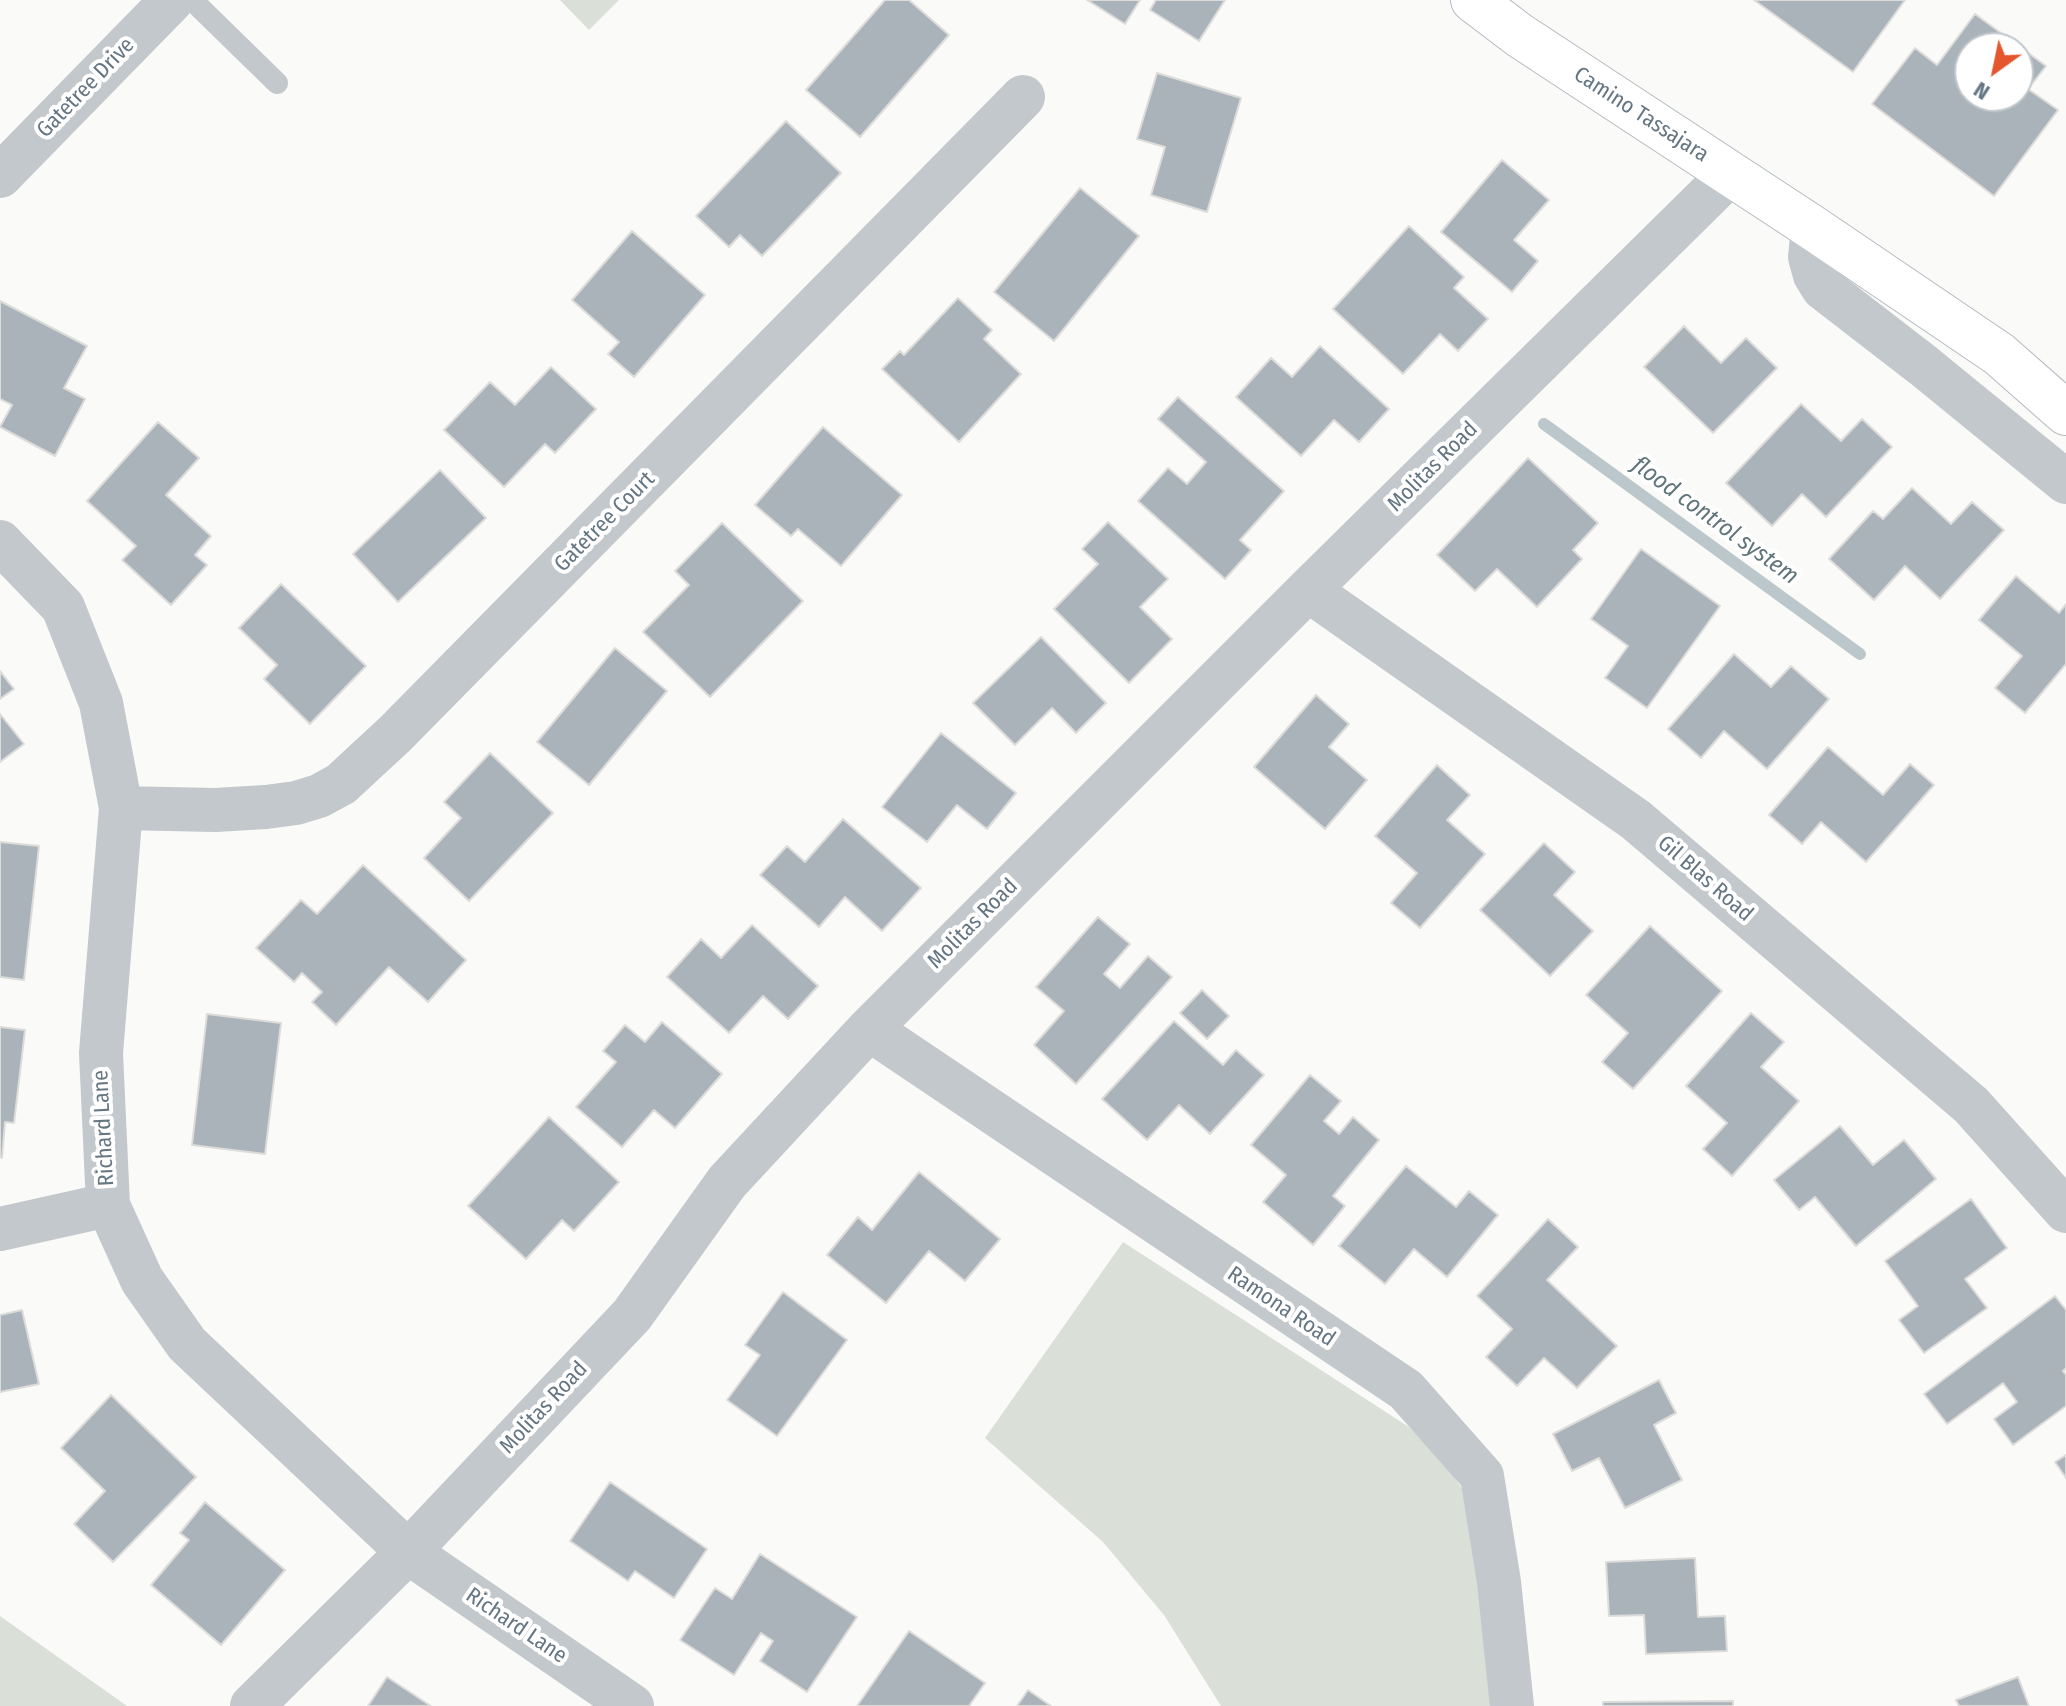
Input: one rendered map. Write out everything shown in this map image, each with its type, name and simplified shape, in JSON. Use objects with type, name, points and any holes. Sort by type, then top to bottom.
[{"type":"street","name":"Gatetree Drive","points":[[0,176],[172,0]]},
{"type":"street","name":"Camino Tassajara","points":[[1473,0],[1519,35],[1999,354],[2066,413]]},
{"type":"street","name":"Gatetree Court","points":[[121,808],[215,810],[266,807],[319,796],[341,784],[395,734],[1023,97]]},
{"type":"street","name":"Molitas Road","points":[[252,1706],[408,1552],[632,1315],[727,1182],[869,1029],[1730,174]]},
{"type":"street","points":[[1813,228],[1810,257],[1823,288],[2066,482]]},
{"type":"street","name":"Richard Lane","points":[[0,542],[63,607],[101,703],[121,808],[101,1053],[108,1205],[142,1280],[187,1344],[408,1552],[632,1706]]},
{"type":"street","name":"Gil Blas Road","points":[[1308,590],[1636,820],[1971,1105],[2066,1211]]},
{"type":"street","name":"Ramona Road","points":[[869,1029],[1406,1390],[1482,1476],[1499,1582],[1512,1706]]},
{"type":"street","points":[[0,1229],[108,1205]]},
{"type":"lane","points":[[192,0],[277,83]]},
{"type":"shaded area","points":[[560,0],[619,0],[589,30]]},
{"type":"shaded area","points":[[1123,1242],[1409,1427],[1450,1471],[1473,1511],[1495,1706],[1221,1706],[1164,1615],[1103,1542],[985,1438]]},
{"type":"shaded area","points":[[0,1616],[127,1706],[0,1706]]},
{"type":"building","points":[[885,0],[909,0],[949,35],[860,137],[806,90]]},
{"type":"building","points":[[1087,0],[1140,0],[1125,24]]},
{"type":"building","points":[[1156,0],[1225,0],[1199,41],[1150,10]]},
{"type":"building","points":[[1754,0],[1905,0],[1853,72]]},
{"type":"building","points":[[1975,14],[2000,32],[1962,32]]},
{"type":"building","points":[[1954,42],[1954,112],[2034,112],[2034,93],[2058,110],[1994,196],[1872,104],[1915,48],[1937,65]]},
{"type":"building","points":[[2034,57],[2046,66],[2034,81]]},
{"type":"building","points":[[1157,73],[1241,98],[1207,212],[1151,195],[1165,147],[1137,139]]},
{"type":"building","points":[[786,121],[841,173],[762,256],[740,235],[729,247],[696,216]]},
{"type":"building","points":[[1502,160],[1549,200],[1514,240],[1538,261],[1512,292],[1441,232]]},
{"type":"building","points":[[1080,188],[1139,236],[1054,341],[994,292]]},
{"type":"building","points":[[1409,226],[1464,277],[1454,288],[1488,319],[1458,351],[1440,334],[1403,374],[1333,309]]},
{"type":"building","points":[[632,231],[705,295],[634,377],[608,354],[619,342],[572,300]]},
{"type":"building","points":[[958,298],[992,330],[984,339],[1021,374],[959,442],[882,369],[900,351],[904,355]]},
{"type":"building","points":[[0,301],[87,346],[64,388],[85,399],[55,456],[0,427],[12,405],[0,399]]},
{"type":"building","points":[[1684,326],[1721,363],[1746,338],[1777,368],[1713,433],[1644,367]]},
{"type":"building","points":[[1320,346],[1389,409],[1359,442],[1334,420],[1301,456],[1236,397],[1271,358],[1292,377]]},
{"type":"building","points":[[551,367],[596,409],[555,453],[545,444],[504,487],[444,430],[490,382],[515,405]]},
{"type":"building","points":[[1178,397],[1284,491],[1240,540],[1251,550],[1225,579],[1138,501],[1168,468],[1187,484],[1206,462],[1158,419]]},
{"type":"building","points":[[1801,404],[1841,441],[1862,419],[1892,447],[1826,517],[1802,494],[1772,526],[1726,483]]},
{"type":"building","points":[[158,422],[199,458],[166,495],[211,536],[195,555],[207,565],[171,605],[122,560],[136,546],[87,501]]},
{"type":"building","points":[[823,427],[902,495],[841,566],[798,529],[791,536],[755,505]]},
{"type":"building","points":[[1528,458],[1598,523],[1573,550],[1582,559],[1537,607],[1497,569],[1475,591],[1437,555]]},
{"type":"building","points":[[440,470],[486,518],[398,602],[353,554]]},
{"type":"building","points":[[1912,488],[1951,524],[1972,502],[2004,530],[1940,599],[1905,566],[1874,600],[1829,559],[1873,511],[1883,519]]},
{"type":"building","points":[[1108,522],[1168,579],[1140,607],[1172,639],[1129,683],[1054,609],[1098,564],[1082,549]]},
{"type":"building","points":[[722,523],[803,601],[710,697],[643,632],[689,585],[675,571]]},
{"type":"building","points":[[1641,549],[1720,606],[1647,708],[1605,678],[1628,646],[1591,619]]},
{"type":"building","points":[[2016,576],[2059,613],[2066,604],[2066,664],[2025,713],[1995,688],[2022,656],[1979,620]]},
{"type":"building","points":[[281,584],[366,666],[310,724],[264,679],[277,665],[239,628]]},
{"type":"building","points":[[1041,637],[1106,703],[1076,733],[1052,708],[1015,745],[973,703]]},
{"type":"building","points":[[615,648],[667,691],[589,785],[537,742]]},
{"type":"building","points":[[1734,654],[1771,687],[1791,666],[1829,699],[1767,769],[1724,731],[1701,758],[1668,729]]},
{"type":"building","points":[[0,671],[14,689],[0,699]]},
{"type":"building","points":[[1316,695],[1349,724],[1329,747],[1367,780],[1325,829],[1254,767]]},
{"type":"building","points":[[0,714],[24,744],[0,762]]},
{"type":"building","points":[[941,733],[1016,793],[987,829],[957,805],[927,842],[882,807]]},
{"type":"building","points":[[1828,747],[1883,795],[1910,764],[1934,785],[1866,862],[1821,822],[1802,844],[1769,815]]},
{"type":"building","points":[[490,753],[553,813],[469,901],[424,858],[461,818],[444,802]]},
{"type":"building","points":[[1437,765],[1470,795],[1447,820],[1485,854],[1420,928],[1391,903],[1417,873],[1375,836]]},
{"type":"building","points":[[843,819],[921,888],[882,931],[845,897],[819,927],[760,875],[787,846],[805,862]]},
{"type":"building","points":[[0,842],[39,846],[24,980],[0,977]]},
{"type":"building","points":[[1544,843],[1575,872],[1554,895],[1593,931],[1550,976],[1480,910]]},
{"type":"building","points":[[363,865],[466,960],[428,1002],[389,967],[336,1025],[312,1002],[322,992],[302,973],[294,982],[256,948],[301,900],[317,914]]},
{"type":"building","points":[[1098,917],[1130,944],[1104,974],[1120,988],[1148,956],[1172,977],[1076,1084],[1034,1045],[1064,1011],[1036,987]]},
{"type":"building","points":[[752,925],[818,986],[788,1019],[763,996],[729,1033],[667,977],[701,939],[721,958]]},
{"type":"building","points":[[1650,926],[1722,991],[1633,1089],[1602,1062],[1628,1033],[1586,995]]},
{"type":"building","points":[[1202,990],[1229,1016],[1207,1039],[1180,1013]]},
{"type":"building","points":[[1751,1013],[1784,1042],[1761,1067],[1799,1101],[1732,1176],[1703,1149],[1727,1123],[1686,1086]]},
{"type":"building","points":[[207,1014],[281,1023],[265,1154],[192,1145]]},
{"type":"building","points":[[1174,1021],[1223,1065],[1236,1050],[1264,1075],[1210,1134],[1179,1105],[1147,1140],[1102,1099]]},
{"type":"building","points":[[662,1022],[722,1074],[675,1128],[654,1110],[622,1147],[576,1107],[616,1062],[603,1051],[625,1025],[645,1042]]},
{"type":"building","points":[[0,1027],[25,1030],[14,1123],[5,1122],[2,1158],[0,1157]]},
{"type":"building","points":[[1310,1075],[1341,1101],[1324,1121],[1339,1134],[1353,1117],[1379,1140],[1333,1196],[1345,1206],[1313,1245],[1263,1202],[1286,1175],[1251,1145]]},
{"type":"building","points":[[549,1117],[619,1182],[574,1231],[562,1220],[526,1259],[468,1206]]},
{"type":"building","points":[[1840,1126],[1873,1165],[1904,1140],[1936,1179],[1856,1246],[1815,1197],[1799,1210],[1774,1180]]},
{"type":"building","points":[[1406,1166],[1456,1207],[1469,1191],[1498,1215],[1447,1277],[1414,1249],[1385,1284],[1339,1246]]},
{"type":"building","points":[[919,1172],[1000,1239],[965,1281],[929,1251],[886,1303],[827,1255],[858,1217],[872,1230]]},
{"type":"building","points":[[1971,1199],[2007,1248],[1965,1279],[1987,1308],[1924,1353],[1899,1320],[1918,1306],[1885,1261]]},
{"type":"building","points":[[1548,1219],[1578,1247],[1547,1280],[1617,1346],[1577,1388],[1544,1358],[1517,1386],[1486,1357],[1512,1329],[1477,1296]]},
{"type":"building","points":[[783,1292],[847,1340],[777,1436],[727,1400],[760,1355],[745,1345]]},
{"type":"building","points":[[2055,1296],[2066,1310],[2066,1368],[2063,1371],[2066,1375],[2066,1406],[2013,1445],[1994,1419],[2017,1402],[2003,1383],[1947,1424],[1924,1394]]},
{"type":"building","points":[[22,1310],[39,1384],[0,1392],[0,1315]]},
{"type":"building","points":[[1659,1380],[1676,1413],[1654,1425],[1682,1480],[1625,1508],[1599,1458],[1572,1471],[1553,1434]]},
{"type":"building","points":[[111,1395],[196,1477],[113,1562],[74,1524],[105,1491],[61,1448]]},
{"type":"building","points":[[2066,1455],[2066,1478],[2055,1462]]},
{"type":"building","points":[[610,1482],[707,1549],[674,1598],[635,1571],[628,1581],[570,1541]]},
{"type":"building","points":[[205,1502],[285,1570],[221,1645],[151,1585],[189,1540],[180,1533]]},
{"type":"building","points":[[760,1554],[857,1617],[807,1692],[760,1661],[773,1641],[761,1633],[734,1675],[680,1640],[715,1588],[732,1599]]},
{"type":"building","points":[[1695,1558],[1698,1617],[1725,1616],[1727,1651],[1646,1654],[1644,1615],[1609,1616],[1606,1562]]},
{"type":"building","points":[[909,1631],[985,1683],[969,1706],[857,1706]]},
{"type":"building","points":[[387,1677],[431,1706],[368,1706]]},
{"type":"building","points":[[2018,1677],[2029,1706],[1959,1706],[1956,1700]]},
{"type":"building","points":[[1028,1690],[1051,1706],[1017,1706]]},
{"type":"building","points":[[1733,1701],[1733,1706],[1603,1706],[1603,1702]]},
{"type":"waterway","name":"flood control system","points":[[1544,424],[1860,654]]}]
